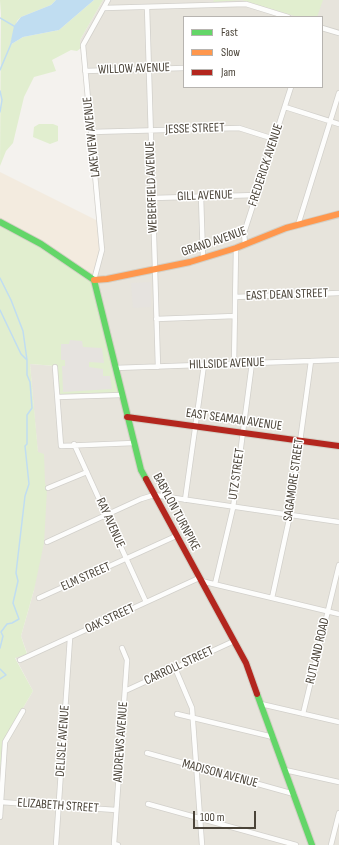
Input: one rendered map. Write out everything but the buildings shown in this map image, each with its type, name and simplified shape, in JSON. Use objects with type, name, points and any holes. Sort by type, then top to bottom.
[{"type":"main road","name":"GRAND AVENUE","points":[[94,280],[155,270],[202,258],[236,248],[298,224],[339,214]]},
{"type":"main road","points":[[0,222],[41,244],[94,280]]},
{"type":"main road","name":"BABYLON TURNPIKE","points":[[94,280],[121,395],[141,470],[246,662],[312,845]]},
{"type":"main road","name":"EAST SEAMAN AVENUE","points":[[127,417],[339,446]]},
{"type":"street","name":"LAKEVIEW AVENUE","points":[[94,280],[102,250],[83,45],[108,0]]},
{"type":"street","points":[[104,8],[246,4],[285,16]]},
{"type":"street","name":"WEBERFIELD AVENUE","points":[[147,7],[158,367]]},
{"type":"street","points":[[323,28],[339,33]]},
{"type":"street","name":"WILLOW AVENUE","points":[[85,71],[183,68]]},
{"type":"street","name":"FREDERICK AVENUE","points":[[245,244],[244,233],[291,88]]},
{"type":"street","points":[[298,224],[339,94]]},
{"type":"street","points":[[284,106],[339,124]]},
{"type":"street","name":"JESSE STREET","points":[[91,132],[239,128],[274,139]]},
{"type":"street","name":"GILL AVENUE","points":[[153,198],[256,194]]},
{"type":"street","points":[[201,196],[202,258]]},
{"type":"street","points":[[234,364],[236,248]]},
{"type":"street","name":"EAST DEAN STREET","points":[[235,297],[339,293]]},
{"type":"street","points":[[156,319],[234,316]]},
{"type":"street","name":"HILLSIDE AVENUE","points":[[115,368],[339,360]]},
{"type":"street","name":"SAGAMORE STREET","points":[[272,598],[290,515],[311,361]]},
{"type":"street","name":"UTZ STREET","points":[[215,584],[233,508],[252,363]]},
{"type":"street","points":[[185,500],[204,365]]},
{"type":"street","points":[[55,367],[61,446],[74,444],[134,443]]},
{"type":"street","points":[[58,397],[121,395]]},
{"type":"street","name":"RAY AVENUE","points":[[74,444],[146,602]]},
{"type":"street","points":[[48,488],[87,472]]},
{"type":"street","points":[[47,542],[106,514],[141,499],[154,496],[339,522]]},
{"type":"street","name":"ELM STREET","points":[[39,598],[176,536]]},
{"type":"street","name":"RUTLAND ROAD","points":[[303,714],[339,565]]},
{"type":"street","points":[[200,579],[339,614]]},
{"type":"street","name":"OAK STREET","points":[[20,660],[200,579]]},
{"type":"street","name":"DELISLE AVENUE","points":[[56,845],[70,638]]},
{"type":"street","name":"CARROLL STREET","points":[[125,691],[234,641]]},
{"type":"street","name":"ANDREWS AVENUE","points":[[118,845],[114,844],[114,838],[127,660],[122,648]]},
{"type":"street","points":[[174,668],[192,708],[202,845]]},
{"type":"street","points":[[261,704],[339,722]]},
{"type":"street","points":[[0,817],[5,742],[23,711]]},
{"type":"street","points":[[177,714],[273,737]]},
{"type":"street","name":"MADISON AVENUE","points":[[146,753],[294,794]]},
{"type":"street","points":[[285,770],[339,782]]},
{"type":"street","name":"ELIZABETH STREET","points":[[0,802],[116,810]]},
{"type":"street","points":[[148,804],[296,845]]},
{"type":"street","points":[[331,845],[339,813]]},
{"type":"shaded area","points":[[103,0],[339,0],[339,845],[0,845],[0,771],[3,742],[33,691],[15,657],[27,653],[21,636],[34,590],[39,467],[30,364],[56,366],[94,279],[101,250],[80,40]]},
{"type":"shaded area","points":[[0,172],[98,221],[101,250],[94,279],[0,221]]},
{"type":"shaded area","points":[[151,282],[151,307],[133,308],[131,283]]},
{"type":"shaded area","points":[[70,340],[82,341],[83,347],[102,348],[104,363],[89,362],[89,367],[103,369],[103,376],[110,376],[112,389],[63,392],[62,366],[65,366],[65,360],[61,360],[61,344],[69,344]]},
{"type":"green space","points":[[0,0],[56,0],[51,5],[21,17],[17,21],[10,45],[23,37],[59,30],[94,0],[103,0],[80,40],[81,48],[77,51],[71,50],[52,60],[56,71],[34,77],[24,97],[13,143],[6,151],[0,166],[1,14]]},
{"type":"green space","points":[[214,0],[242,0],[213,2]]},
{"type":"green space","points":[[242,0],[323,0],[317,16],[295,16]]},
{"type":"green space","points":[[39,124],[53,124],[58,126],[58,141],[50,144],[33,137],[34,127]]},
{"type":"green space","points":[[0,221],[94,279],[120,394],[59,396],[56,366],[30,364],[38,452],[44,454],[45,483],[47,489],[44,543],[34,590],[21,636],[27,654],[15,658],[33,691],[3,742],[0,771]]},
{"type":"water","points":[[56,0],[94,0],[59,30],[23,37],[10,45],[14,26],[21,17],[51,5]]},
{"type":"waterway","points":[[0,18],[14,26]]},
{"type":"waterway","points":[[0,70],[11,44]]},
{"type":"waterway","points":[[0,91],[2,100],[0,112]]},
{"type":"waterway","points":[[0,278],[11,300],[23,331],[27,360]]},
{"type":"waterway","points":[[0,310],[21,354],[27,360],[27,375],[30,382],[32,408],[27,415],[27,444],[25,446],[29,484],[25,496],[16,573],[18,581],[13,603],[19,619],[7,624],[1,632],[3,636],[0,648]]},
{"type":"waterway","points":[[0,669],[6,675],[0,679]]},
{"type":"traffic: fast","points":[[0,222],[41,244],[94,280],[141,470],[146,479]]},
{"type":"traffic: fast","points":[[257,694],[312,845]]},
{"type":"traffic: slow","points":[[94,280],[107,279],[190,262],[236,248],[286,228],[339,214]]},
{"type":"traffic: jam","points":[[127,417],[339,446]]},
{"type":"traffic: jam","points":[[146,479],[246,663],[257,694]]}]
